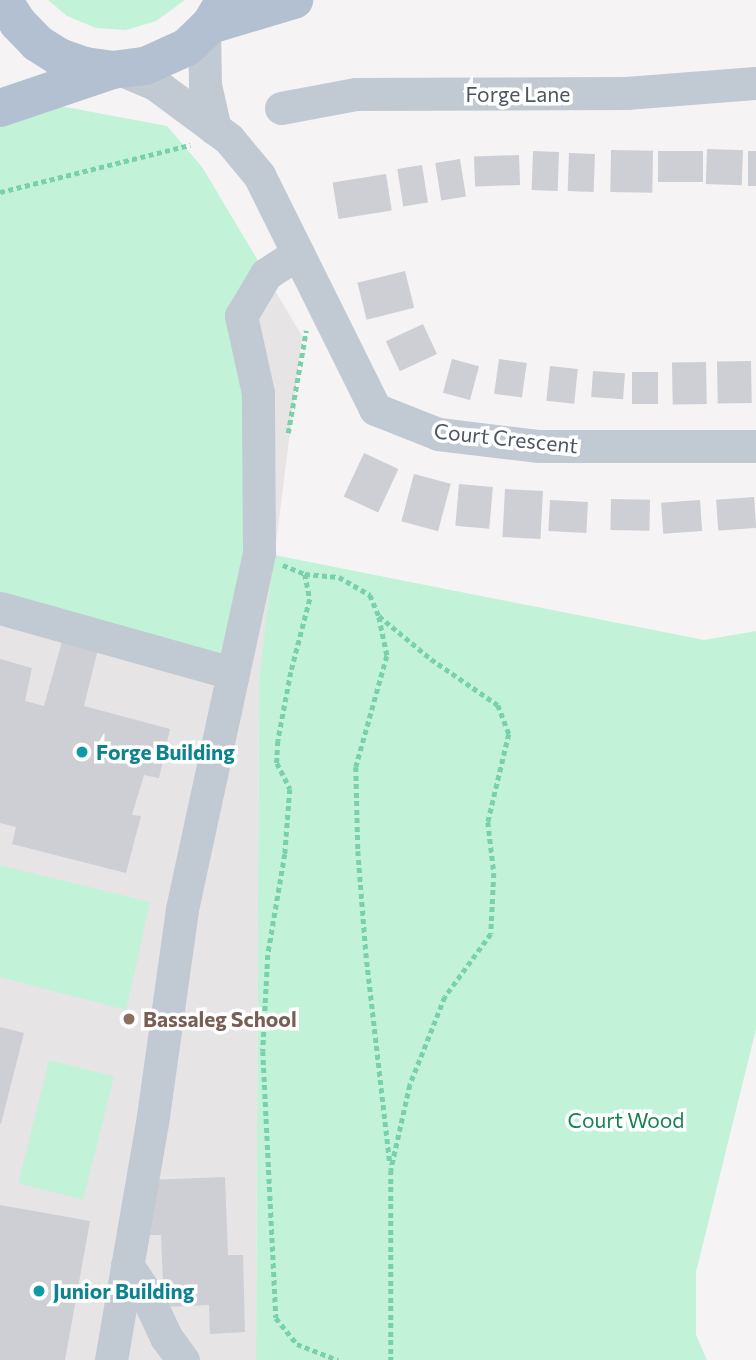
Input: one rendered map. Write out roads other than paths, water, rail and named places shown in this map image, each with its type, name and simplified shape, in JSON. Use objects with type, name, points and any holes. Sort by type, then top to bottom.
[{"type":"main road","points":[[3,0],[18,23],[48,50],[85,66],[117,70]]},
{"type":"main road","points":[[0,108],[117,70],[167,58],[213,19],[294,0]]},
{"type":"street","name":"Court Crescent","points":[[213,19],[205,85],[222,134]]},
{"type":"street","name":"Court Crescent","points":[[117,70],[155,84],[222,134],[259,175],[375,409],[438,435],[538,446],[756,446]]},
{"type":"street","name":"Forge Lane","points":[[281,108],[356,94],[626,93],[756,83]]},
{"type":"street","points":[[111,1360],[153,1116],[182,909],[259,552],[258,393],[241,316],[266,274],[298,253]]},
{"type":"street","points":[[0,608],[232,673]]},
{"type":"street","points":[[127,1265],[145,1292],[166,1337],[183,1360]]},
{"type":"place","name":"Forge Building","points":[[82,752]]},
{"type":"place","name":"Bassaleg School","points":[[129,1019]]},
{"type":"place","name":"Junior Building","points":[[39,1291]]},
{"type":"park label","name":"Court Wood","points":[[626,1120]]}]
